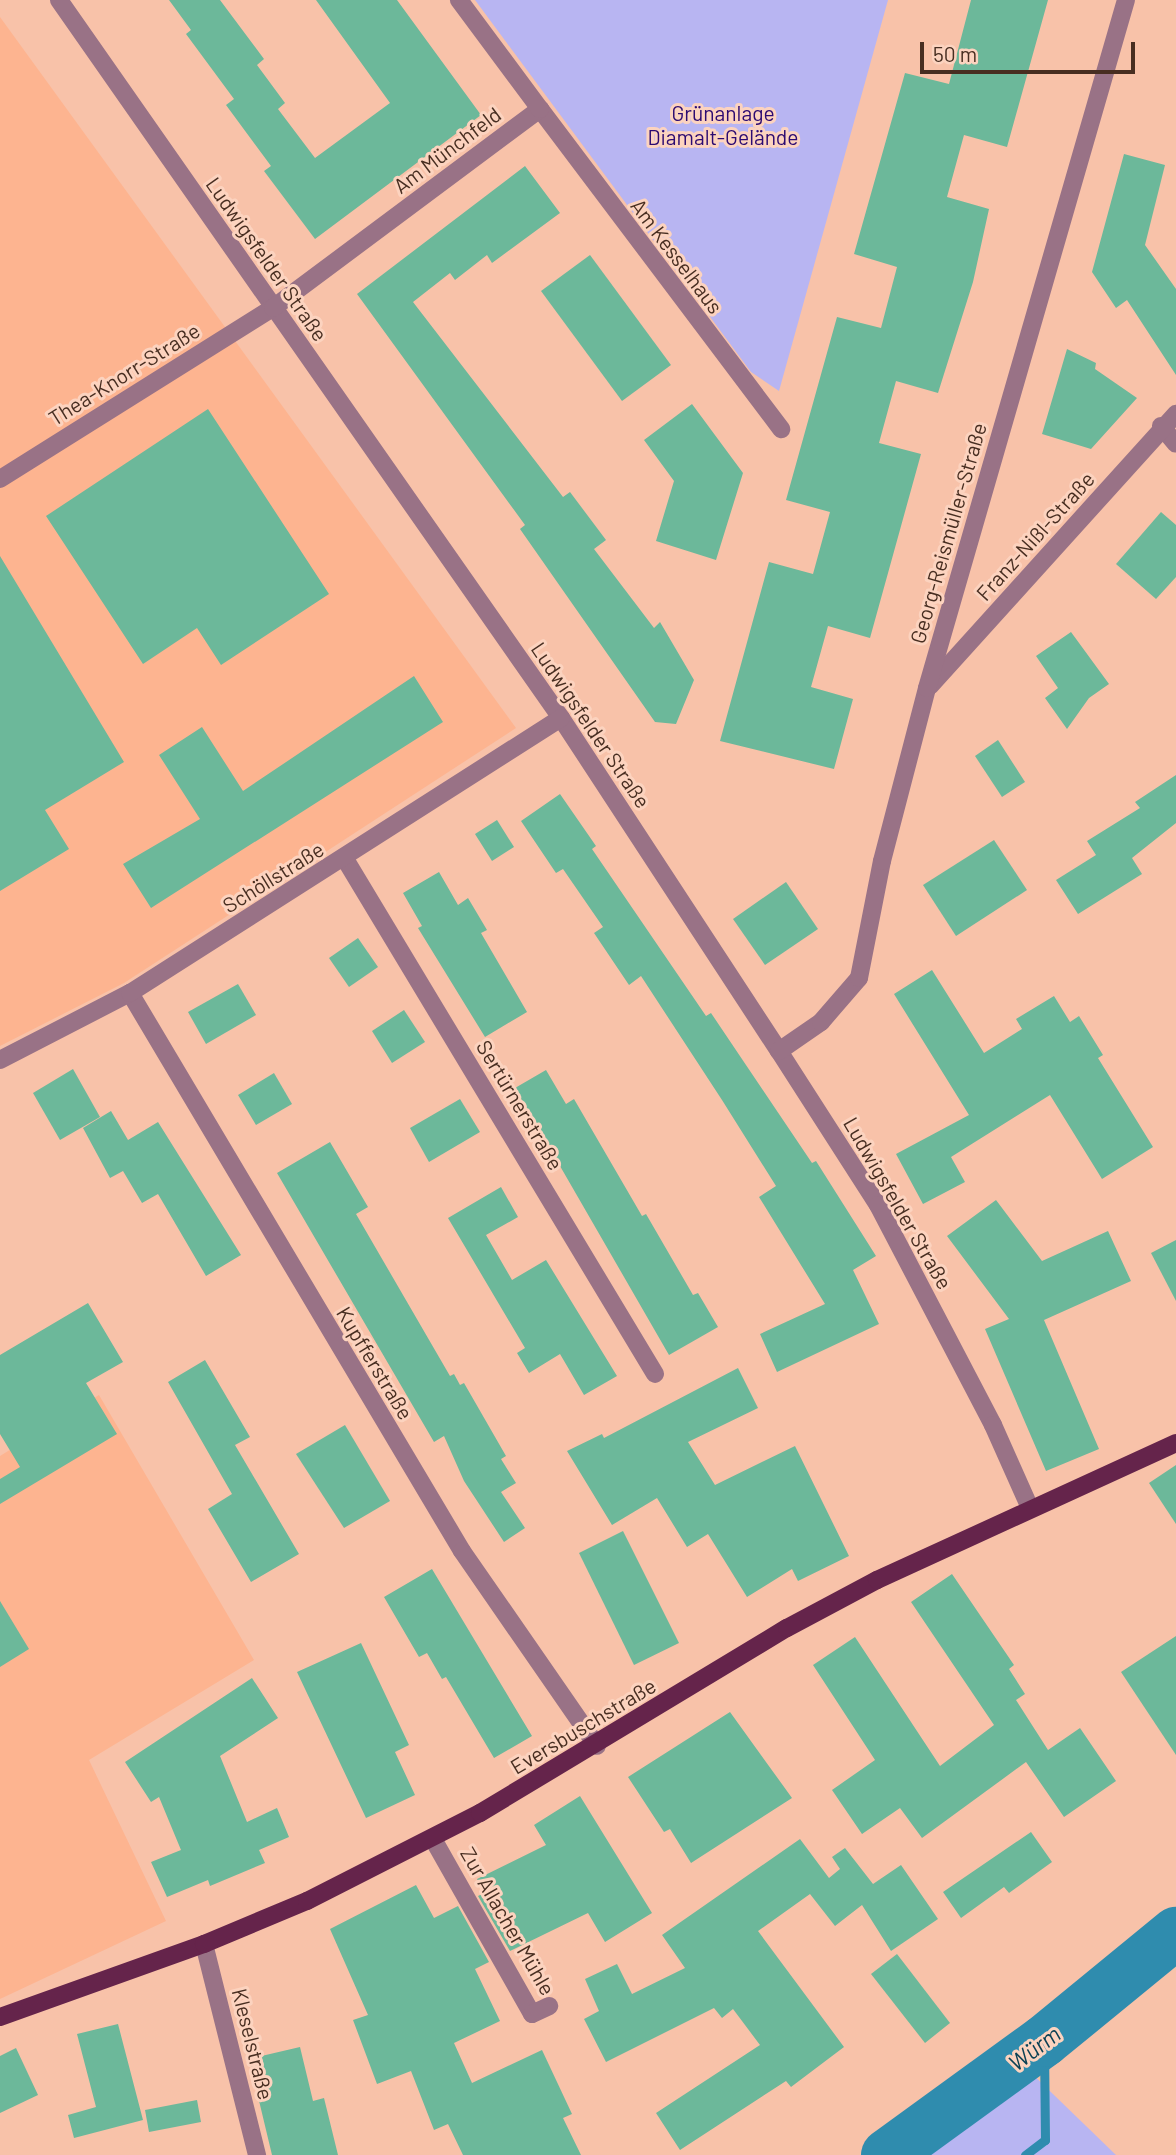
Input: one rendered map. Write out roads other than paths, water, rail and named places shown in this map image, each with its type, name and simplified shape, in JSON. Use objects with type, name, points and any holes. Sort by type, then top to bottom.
[{"type":"main road","name":"Eversbuschstraße","points":[[0,2017],[204,1944],[307,1901],[433,1839],[597,1746],[787,1628],[908,1564],[1176,1443]]},
{"type":"street","name":"Ludwigsfelder Straße","points":[[60,0],[272,308],[561,719],[779,1051],[878,1205],[993,1425],[1030,1508]]},
{"type":"street","points":[[459,0],[540,109]]},
{"type":"street","name":"Georg-Reismüller-Straße","points":[[779,1051],[821,1021],[859,978],[881,861],[927,688],[1126,0]]},
{"type":"street","name":"Am Münchfeld","points":[[272,308],[540,109]]},
{"type":"street","name":"Am Kesselhaus","points":[[540,109],[781,429]]},
{"type":"street","name":"Thea-Knorr-Straße","points":[[0,479],[272,308]]},
{"type":"street","name":"Franz-Nißl-Straße","points":[[927,688],[1076,527],[1161,426],[1176,414]]},
{"type":"street","points":[[1161,426],[1176,444]]},
{"type":"street","name":"Schöllstraße","points":[[0,1059],[130,993],[345,859],[561,719]]},
{"type":"street","name":"Sertürnerstraße","points":[[345,859],[655,1374]]},
{"type":"street","name":"Kupfferstraße","points":[[130,993],[462,1551],[597,1746]]},
{"type":"street","name":"Zur Allacher Mühle","points":[[433,1839],[532,2014],[550,2006]]},
{"type":"street","name":"Kleselstraße","points":[[204,1944],[257,2155]]},
{"type":"waterway","name":"Würm","points":[[887,2155],[1044,2041],[1176,1933]]},
{"type":"waterway","points":[[1025,2155],[1045,2140],[1044,2041]]},
{"type":"park label","name":"Grünanlage Diamalt-Gelände","points":[[723,125]]}]
